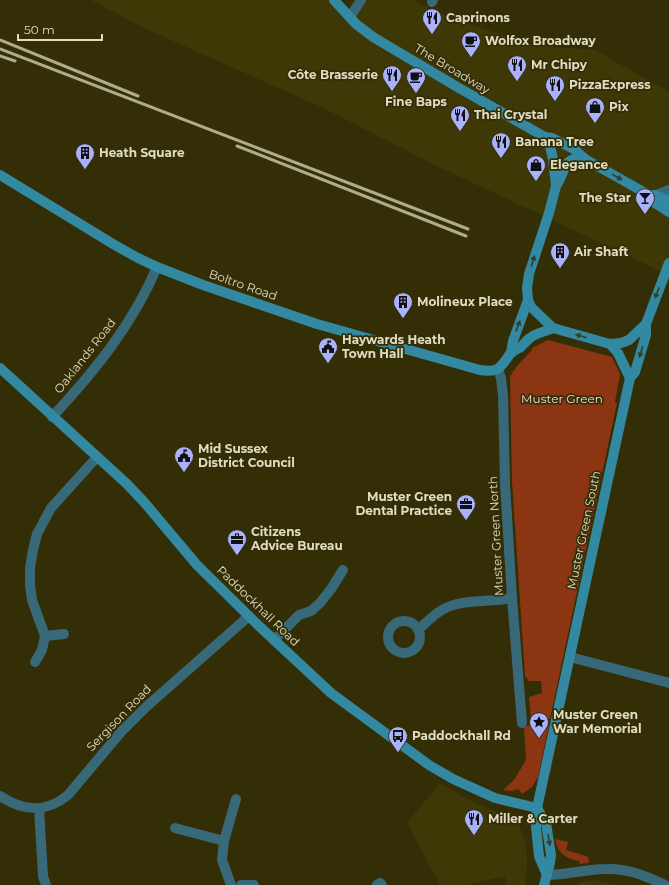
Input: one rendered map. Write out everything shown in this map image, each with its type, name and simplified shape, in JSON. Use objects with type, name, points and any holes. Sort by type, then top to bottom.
[{"type":"main road","name":"The Broadway","points":[[334,0],[356,24],[373,37],[545,137],[552,138],[566,145],[575,150],[585,159],[652,195],[669,201]]},
{"type":"main road","points":[[545,137],[550,146],[553,159],[556,186]]},
{"type":"main road","points":[[585,159],[574,159],[568,163],[564,167],[556,186],[549,213],[529,274],[527,288],[528,300],[531,307],[547,320],[553,328],[610,344],[621,343],[629,340],[646,324]]},
{"type":"main road","name":"Boltro Road","points":[[0,175],[138,258],[203,285],[316,324],[480,370],[491,371],[498,369]]},
{"type":"main road","name":"The Broadway","points":[[652,195],[652,201],[669,212]]},
{"type":"main road","name":"Muster Green South","points":[[547,875],[539,856],[536,827],[538,808],[630,378],[635,372],[646,335],[646,324],[669,263]]},
{"type":"main road","points":[[511,353],[513,341],[528,300]]},
{"type":"main road","points":[[498,369],[502,366],[511,353],[538,333],[553,328]]},
{"type":"main road","points":[[610,344],[621,357],[630,378]]},
{"type":"main road","name":"Paddockhall Road","points":[[0,368],[144,502],[197,565],[331,693],[429,765],[454,779],[488,796],[538,808]]},
{"type":"main road","points":[[544,885],[547,875]]},
{"type":"street","points":[[350,16],[361,0]]},
{"type":"street","points":[[652,195],[669,190]]},
{"type":"street","name":"Oaklands Road","points":[[52,417],[116,341],[141,301],[157,267]]},
{"type":"street","name":"Muster Green North","points":[[498,369],[503,396],[505,484],[522,723]]},
{"type":"street","points":[[35,662],[42,650],[45,636],[32,600],[30,568],[32,550],[37,534],[51,508],[97,457]]},
{"type":"street","points":[[274,640],[299,616],[311,611],[320,603],[343,570]]},
{"type":"street","points":[[418,630],[430,618],[443,609],[461,603],[512,598]]},
{"type":"street","name":"Sergison Road","points":[[0,796],[18,806],[27,808],[39,808],[60,801],[68,795],[120,732],[146,707],[249,616]]},
{"type":"street","points":[[45,636],[64,634]]},
{"type":"street","points":[[570,657],[669,683]]},
{"type":"street","points":[[230,885],[222,860],[224,840],[236,799]]},
{"type":"street","points":[[39,808],[43,871],[46,885]]},
{"type":"street","points":[[175,828],[224,840]]},
{"type":"street","points":[[547,875],[562,875],[615,869],[644,875],[665,885]]},
{"type":"street","points":[[377,885],[380,883],[382,885]]},
{"type":"street","points":[[241,885],[254,885]]},
{"type":"shaded area","points":[[91,0],[334,0],[350,16],[361,0],[413,0],[454,19],[537,46],[595,50],[669,92],[669,275],[439,167],[321,107],[146,29]]},
{"type":"shaded area","points":[[440,783],[469,800],[514,819],[517,822],[526,844],[527,864],[525,885],[506,885],[505,876],[467,885],[440,885],[407,823]]},
{"type":"shaded area","points":[[595,880],[615,885],[575,885],[586,881]]},
{"type":"green space","name":"Muster Green","points":[[548,340],[612,357],[620,374],[615,402],[617,403],[550,719],[531,718],[529,697],[542,693],[541,681],[529,681],[525,676],[512,481],[510,376],[532,350],[532,348]]},
{"type":"green space","points":[[549,725],[538,777],[532,787],[522,794],[518,789],[512,791],[503,790],[514,780],[526,760],[524,726]]},
{"type":"green space","points":[[555,839],[568,842],[566,850],[588,857],[589,862],[580,864],[579,861],[566,857],[558,848]]},
{"type":"railway","points":[[0,40],[138,96]]},
{"type":"railway","points":[[0,49],[468,229]]},
{"type":"railway","points":[[0,56],[15,61]]},
{"type":"railway","points":[[237,146],[466,236]]},
{"type":"place","name":"Caprinons","points":[[432,35]]},
{"type":"place","name":"Wolfox Broadway","points":[[471,58]]},
{"type":"place","name":"Mr Chipy","points":[[517,82]]},
{"type":"place","name":"Côte Brasserie","points":[[392,92]]},
{"type":"place","name":"Fine Baps","points":[[416,94]]},
{"type":"place","name":"PizzaExpress","points":[[555,102]]},
{"type":"place","name":"Pix","points":[[595,124]]},
{"type":"place","name":"Thai Crystal","points":[[460,132]]},
{"type":"place","name":"Banana Tree","points":[[501,159]]},
{"type":"place","name":"Heath Square","points":[[85,170]]},
{"type":"place","name":"Elegance","points":[[536,182]]},
{"type":"place","name":"The Star","points":[[645,215]]},
{"type":"place","name":"Air Shaft","points":[[560,269]]},
{"type":"place","name":"Molineux Place","points":[[403,319]]},
{"type":"place","name":"Haywards Heath Town Hall","points":[[328,364]]},
{"type":"place","name":"Mid Sussex District Council","points":[[184,473]]},
{"type":"place","name":"Muster Green Dental Practice","points":[[466,521]]},
{"type":"place","name":"Citizens Advice Bureau","points":[[237,556]]},
{"type":"place","name":"Muster Green War Memorial","points":[[539,739]]},
{"type":"place","name":"Paddockhall Rd","points":[[398,753]]},
{"type":"place","name":"Miller & Carter","points":[[474,836]]}]
